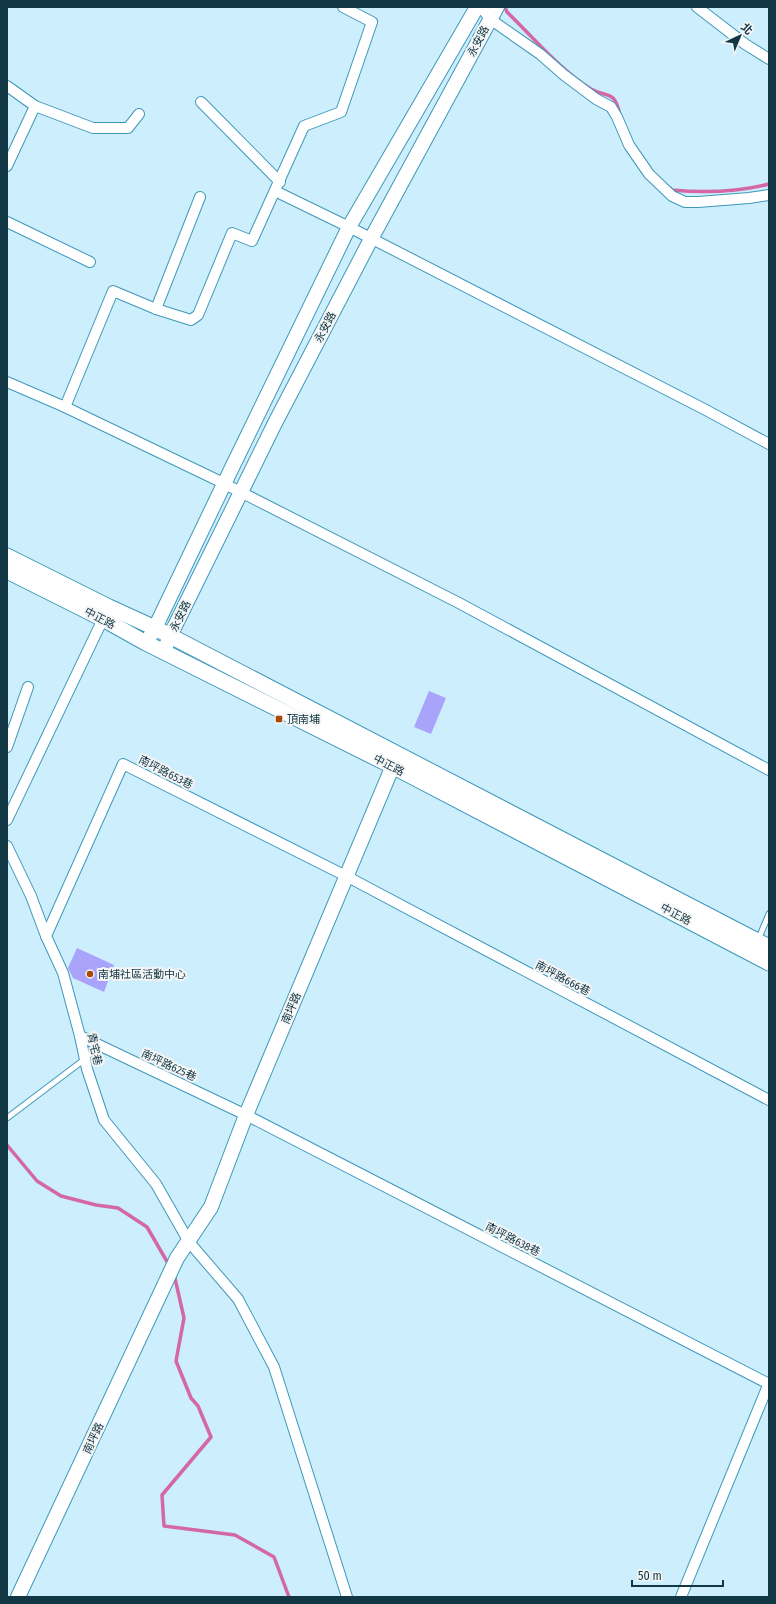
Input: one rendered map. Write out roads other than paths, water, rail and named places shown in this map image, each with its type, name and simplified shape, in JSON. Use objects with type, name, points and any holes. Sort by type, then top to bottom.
[{"type":"main road","name":"中正路","points":[[7,556],[109,607],[155,628],[395,760],[760,947],[769,962]]},
{"type":"main road","name":"中正路","points":[[7,571],[103,619],[164,652],[395,760]]},
{"type":"street","points":[[65,408],[114,291],[156,309],[191,320],[198,315],[232,233],[252,241],[280,182],[304,126],[341,112],[372,22],[342,7]]},
{"type":"street","name":"永安路","points":[[146,643],[155,628],[349,227],[477,7]]},
{"type":"street","points":[[481,7],[490,19],[540,54],[564,75],[596,99],[611,106],[633,151],[649,174],[672,196],[685,202],[698,202],[749,198],[769,194]]},
{"type":"street","name":"永安路","points":[[164,652],[170,636],[275,422],[371,239],[497,7]]},
{"type":"street","points":[[697,7],[745,44],[769,59]]},
{"type":"street","points":[[7,86],[35,106],[93,128],[128,128],[139,114]]},
{"type":"street","points":[[201,102],[280,182]]},
{"type":"street","points":[[7,166],[35,106]]},
{"type":"street","points":[[275,191],[349,227],[704,409],[769,444]]},
{"type":"street","points":[[156,309],[200,197]]},
{"type":"street","points":[[7,222],[90,262]]},
{"type":"street","points":[[7,382],[224,484],[459,603],[769,770]]},
{"type":"street","points":[[7,820],[103,619]]},
{"type":"street","points":[[7,748],[28,687]]},
{"type":"street","name":"南坪路","points":[[18,1597],[177,1258],[211,1207],[246,1115],[395,760]]},
{"type":"street","name":"南坪路653巷","points":[[46,936],[123,764],[346,876]]},
{"type":"street","name":"青宅巷","points":[[7,846],[31,896],[46,936],[63,973],[85,1059],[104,1120],[156,1184],[189,1242],[238,1299],[274,1367],[347,1597]]},
{"type":"street","name":"南坪路666巷","points":[[346,876],[769,1100]]},
{"type":"street","name":"南坪路625巷","points":[[80,1036],[246,1115]]},
{"type":"street","name":"南坪路638巷","points":[[246,1115],[769,1384]]},
{"type":"street","points":[[681,1597],[769,1384]]},
{"type":"lane","points":[[760,947],[769,914]]},
{"type":"lane","points":[[7,1118],[85,1059],[99,1045]]},
{"type":"waterway","points":[[505,7],[507,12],[569,73],[591,89],[613,98],[620,115]]},
{"type":"waterway","points":[[670,188],[672,190],[709,192],[745,189],[769,184]]},
{"type":"waterway","points":[[7,1145],[37,1181],[61,1196],[96,1205],[118,1208],[147,1227],[169,1265]]},
{"type":"waterway","points":[[174,1274],[184,1318],[176,1361],[191,1398],[198,1406],[211,1437],[162,1495],[164,1526],[235,1535],[274,1557],[289,1597]]},
{"type":"place","name":"頂南埔","points":[[279,719]]},
{"type":"place","name":"南埔社區活動中心","points":[[90,974]]}]
